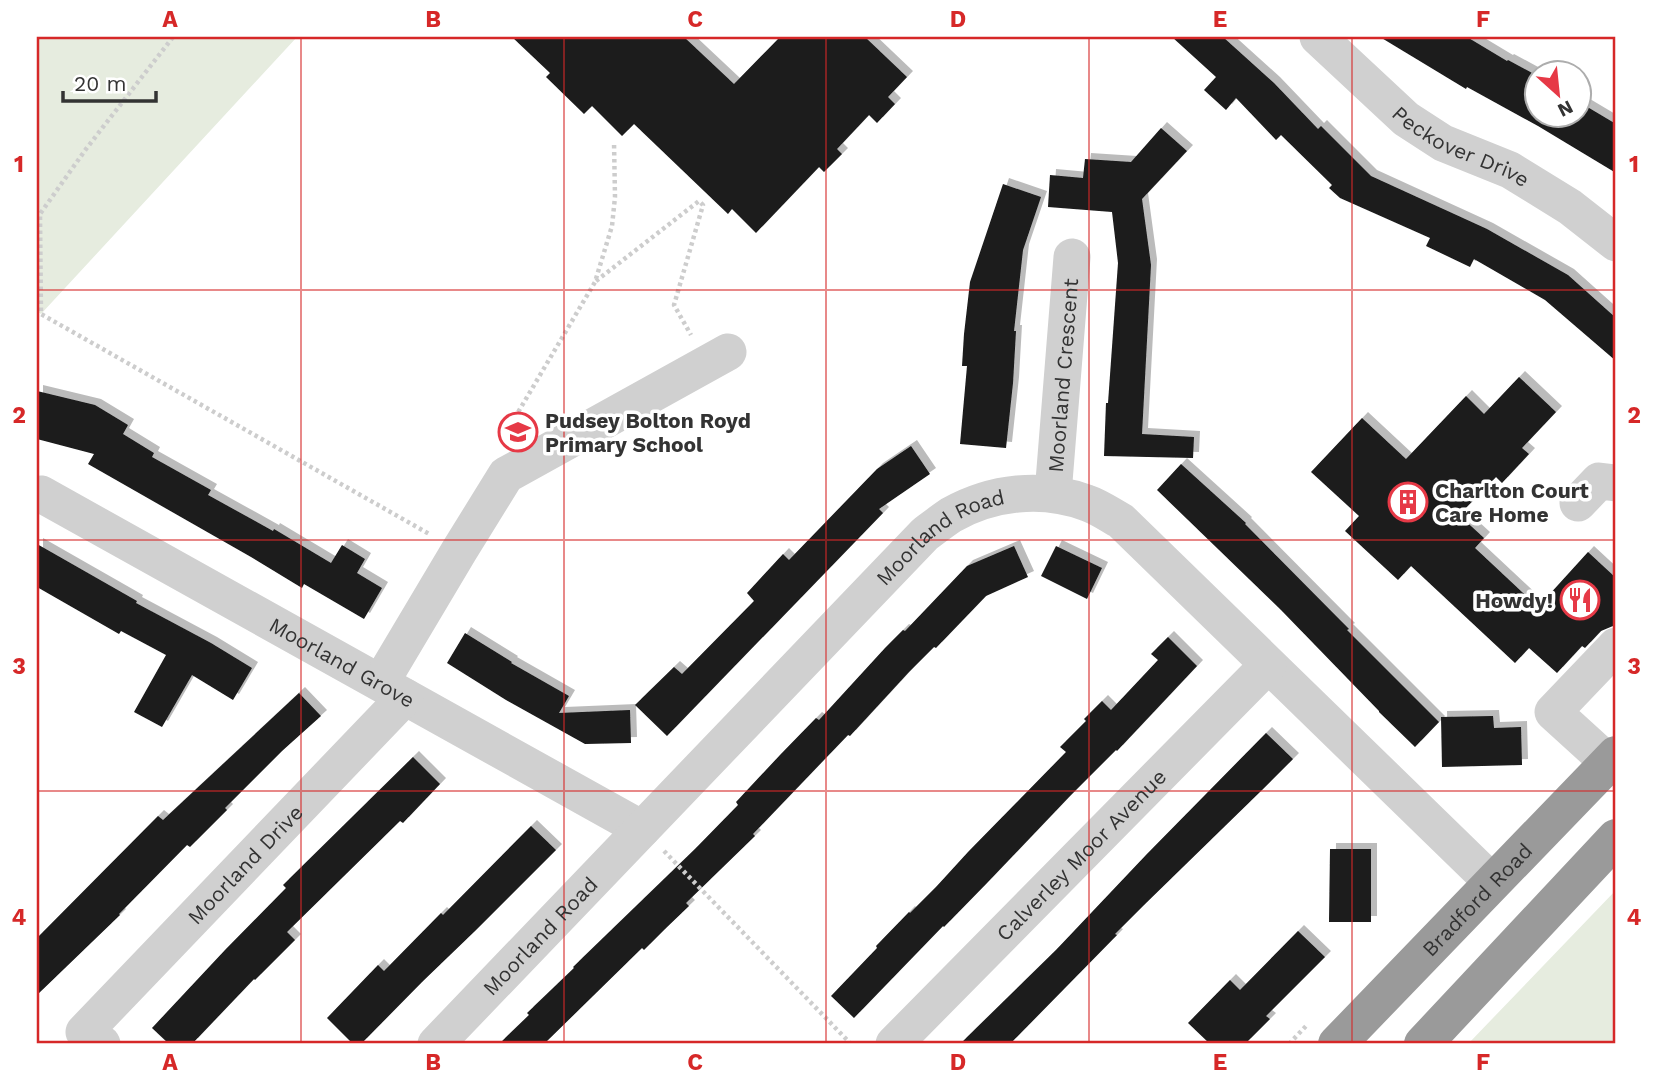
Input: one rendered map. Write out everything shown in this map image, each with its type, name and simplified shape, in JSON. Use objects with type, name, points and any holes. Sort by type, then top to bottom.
[{"type":"highway","name":"Bradford Road","points":[[1337,1044],[1613,759]]},
{"type":"highway","points":[[1423,1044],[1616,838]]},
{"type":"street","name":"Peckover Drive","points":[[1318,37],[1406,119],[1443,143],[1510,170],[1570,207],[1616,243]]},
{"type":"street","name":"Moorland Crescent","points":[[1053,495],[1072,257]]},
{"type":"street","name":"Moorland Drive","points":[[86,1040],[393,690],[459,551],[506,475],[717,358]]},
{"type":"street","points":[[1578,503],[1599,481],[1616,483]]},
{"type":"street","name":"Moorland Road","points":[[436,1044],[925,534],[952,515],[989,498],[1023,493],[1053,495],[1088,503],[1121,521],[1492,882]]},
{"type":"street","name":"Moorland Grove","points":[[41,494],[642,829]]},
{"type":"street","points":[[1613,759],[1553,712],[1616,646]]},
{"type":"street","name":"Calverley Moor Avenue","points":[[894,1044],[1269,665]]},
{"type":"path","points":[[173,37],[86,149],[40,214],[41,314],[459,551]]},
{"type":"path","points":[[499,445],[596,282],[612,226],[615,197],[614,142]]},
{"type":"path","points":[[596,282],[699,201],[703,205],[674,305],[717,358]]},
{"type":"path","points":[[642,829],[851,1044]]},
{"type":"shaded area","points":[[37,37],[297,37],[41,314],[37,311]]},
{"type":"shaded area","points":[[1616,890],[1616,1044],[1468,1044]]},
{"type":"building","points":[[512,37],[684,37],[734,84],[780,37],[865,37],[907,77],[888,97],[895,104],[877,123],[869,115],[837,149],[842,154],[824,172],[819,167],[756,233],[732,209],[728,214],[634,124],[622,136],[592,106],[584,114],[546,77],[550,73]]},
{"type":"building","points":[[1172,37],[1223,37],[1274,83],[1318,129],[1321,126],[1371,176],[1487,229],[1568,275],[1616,318],[1616,361],[1545,300],[1474,259],[1470,267],[1426,246],[1430,238],[1340,198],[1329,188],[1332,185],[1281,135],[1276,140],[1236,98],[1226,110],[1204,90],[1216,77]]},
{"type":"building","points":[[1380,37],[1467,37],[1524,69],[1524,118],[1467,87],[1466,89]]},
{"type":"building","points":[[1594,111],[1616,124],[1616,173],[1545,130],[1594,130]]},
{"type":"building","points":[[1161,128],[1187,151],[1142,199],[1151,265],[1142,434],[1194,437],[1193,458],[1104,456],[1118,263],[1112,212],[1048,207],[1050,175],[1083,178],[1085,159],[1131,162]]},
{"type":"building","points":[[1003,184],[1041,197],[1023,250],[1006,448],[960,444],[967,366],[962,366],[970,282]]},
{"type":"building","name":"Charlton Court Care Home","points":[[1519,377],[1556,412],[1522,448],[1529,454],[1502,483],[1496,477],[1459,515],[1484,538],[1475,548],[1538,607],[1588,552],[1616,578],[1616,622],[1601,631],[1585,648],[1582,646],[1557,673],[1529,648],[1515,663],[1411,566],[1398,580],[1345,531],[1359,516],[1311,472],[1362,418],[1406,459],[1466,396],[1484,414]]},
{"type":"building","points":[[37,391],[95,405],[128,425],[123,434],[154,453],[152,457],[211,490],[208,495],[273,531],[274,529],[331,563],[342,545],[365,559],[357,573],[382,588],[364,619],[304,584],[302,588],[88,464],[94,454],[37,439]]},
{"type":"building","points":[[911,446],[930,474],[879,509],[883,513],[667,736],[635,705],[674,667],[682,674],[754,601],[747,593],[783,554],[789,560],[877,469]]},
{"type":"building","points":[[1181,464],[1246,523],[1439,722],[1415,747],[1281,610],[1157,490]]},
{"type":"building","points":[[37,544],[252,668],[233,700],[192,675],[162,727],[134,712],[166,655],[121,631],[119,634],[37,587]]},
{"type":"building","points":[[1014,546],[1028,577],[986,596],[909,672],[850,736],[848,735],[753,834],[755,836],[686,903],[689,906],[644,950],[642,948],[544,1044],[499,1044],[573,967],[695,849],[738,805],[736,802],[780,755],[816,718],[819,720],[885,648],[905,631],[967,566]]},
{"type":"building","points":[[1056,546],[1102,568],[1087,599],[1041,576]]},
{"type":"building","points":[[465,633],[569,696],[559,713],[630,710],[631,743],[585,744],[447,663]]},
{"type":"building","points":[[1168,637],[1197,666],[854,1018],[831,996],[876,946],[1066,752],[1060,747],[1086,721],[1084,719],[1102,701],[1111,710],[1158,660],[1151,654]]},
{"type":"building","points":[[299,693],[321,716],[282,751],[190,847],[187,845],[120,915],[37,995],[37,938],[158,816],[163,820]]},
{"type":"building","points":[[1493,716],[1494,728],[1521,727],[1522,765],[1442,767],[1441,717]]},
{"type":"building","points":[[1266,733],[1293,759],[1115,934],[1117,935],[1010,1044],[960,1044],[1056,950]]},
{"type":"building","points":[[413,757],[440,784],[403,823],[400,821],[287,932],[295,940],[192,1044],[169,1044],[152,1028],[286,888],[283,885]]},
{"type":"building","points":[[531,826],[556,850],[361,1044],[353,1044],[327,1018],[378,965],[384,971]]},
{"type":"building","points":[[1330,849],[1371,849],[1371,922],[1329,922]]},
{"type":"building","points":[[1298,931],[1325,957],[1266,1016],[1270,1019],[1245,1044],[1210,1044],[1188,1023],[1230,980],[1240,990]]},
{"type":"place","name":"Pudsey Bolton Royd Primary School","points":[[518,432]]},
{"type":"place","name":"Charlton Court Care Home","points":[[1408,502]]},
{"type":"place","name":"Howdy!","points":[[1580,600]]}]
